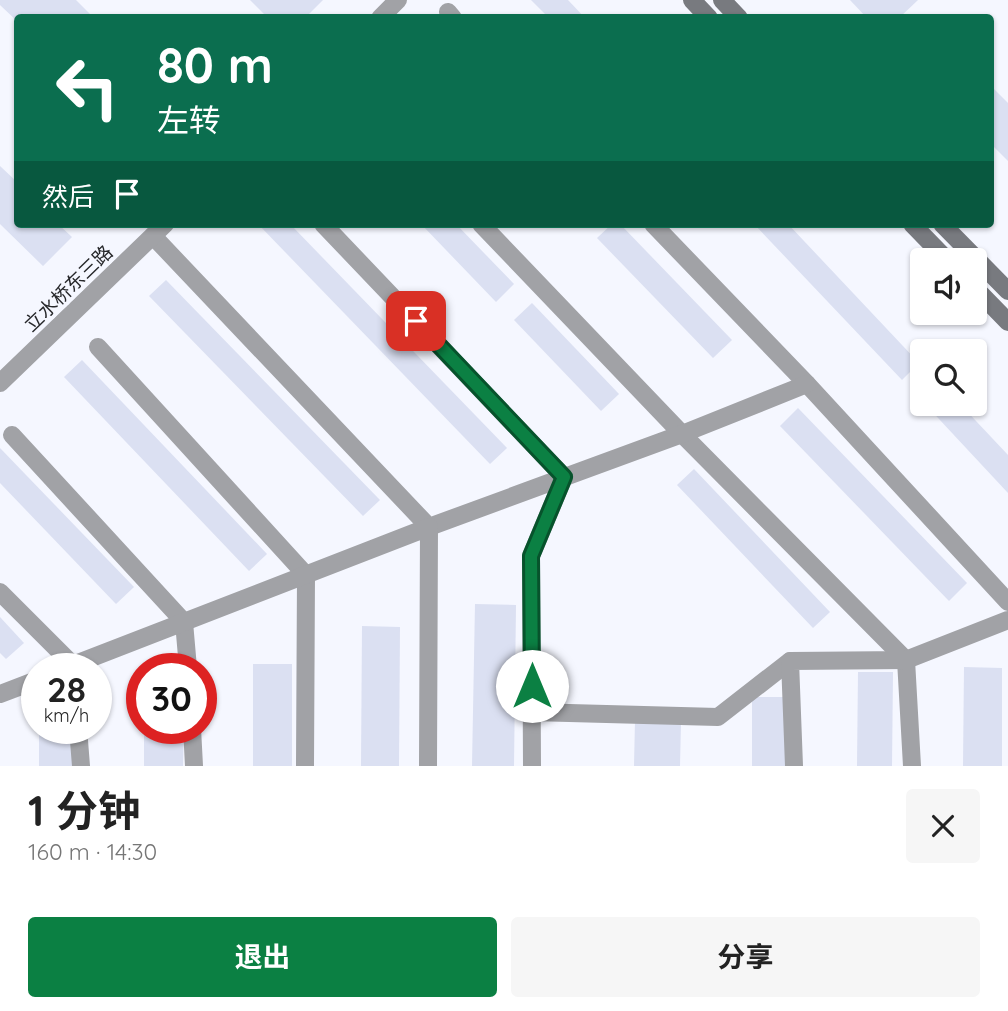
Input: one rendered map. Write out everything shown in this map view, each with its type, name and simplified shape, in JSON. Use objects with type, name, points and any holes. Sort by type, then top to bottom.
[{"type":"main road","points":[[692,0],[705,14]]},
{"type":"main road","points":[[722,0],[736,14]]},
{"type":"main road","points":[[916,228],[935,248]]},
{"type":"main road","points":[[946,228],[1008,291]]},
{"type":"main road","points":[[987,300],[1008,322]]},
{"type":"street","points":[[384,14],[398,0]]},
{"type":"street","points":[[327,228],[564,477]]},
{"type":"street","points":[[485,228],[682,434],[906,660],[912,766]]},
{"type":"street","points":[[657,228],[807,384],[1008,602]]},
{"type":"street","points":[[159,230],[429,527],[428,766]]},
{"type":"street","name":"立水桥东三路","points":[[0,383],[159,230]]},
{"type":"street","points":[[98,347],[306,575],[305,766]]},
{"type":"street","points":[[105,653],[807,384]]},
{"type":"street","points":[[12,435],[184,622],[187,653]]},
{"type":"street","points":[[532,766],[531,556],[564,477]]},
{"type":"street","points":[[0,592],[57,653]]},
{"type":"street","points":[[532,712],[718,717],[790,661],[906,660],[1008,620]]},
{"type":"street","points":[[790,661],[794,766]]},
{"type":"street","points":[[0,694],[21,686]]},
{"type":"street","points":[[79,744],[80,766]]},
{"type":"street","points":[[193,744],[194,766]]},
{"type":"building","points":[[0,0],[76,0],[90,14],[14,14],[14,18],[0,5]]},
{"type":"building","points":[[250,0],[323,0],[309,14],[264,14]]},
{"type":"building","points":[[531,0],[568,0],[581,14],[545,14]]},
{"type":"building","points":[[850,0],[918,0],[903,14],[863,14]]},
{"type":"building","points":[[994,89],[1008,103],[1008,161],[994,147]]},
{"type":"building","points":[[0,166],[14,179],[14,228],[62,228],[72,237],[43,266],[0,224]]},
{"type":"building","points":[[262,228],[294,228],[507,448],[490,464]]},
{"type":"building","points":[[425,228],[460,228],[514,284],[496,302]]},
{"type":"building","points":[[608,228],[624,228],[732,340],[713,358],[597,238]]},
{"type":"building","points":[[758,228],[792,228],[910,353],[910,372],[902,380]]},
{"type":"building","points":[[166,280],[380,500],[363,516],[149,296]]},
{"type":"building","points":[[532,303],[619,394],[601,411],[514,320]]},
{"type":"building","points":[[82,360],[267,554],[249,571],[64,377]]},
{"type":"building","points":[[798,408],[967,583],[949,601],[780,426]]},
{"type":"building","points":[[936,416],[971,416],[1008,455],[1008,493]]},
{"type":"building","points":[[0,448],[134,587],[116,604],[0,483]]},
{"type":"building","points":[[694,469],[830,612],[813,628],[677,485]]},
{"type":"building","points":[[475,604],[516,605],[514,766],[472,766]]},
{"type":"building","points":[[0,617],[24,643],[6,659],[0,653]]},
{"type":"building","points":[[362,626],[400,627],[399,766],[361,766]]},
{"type":"building","points":[[253,664],[292,664],[292,766],[253,766]]},
{"type":"building","points":[[964,667],[1002,668],[1002,766],[963,766]]},
{"type":"building","points":[[858,672],[893,672],[892,766],[857,766]]},
{"type":"building","points":[[752,697],[786,697],[785,766],[752,766]]},
{"type":"building","points":[[635,721],[681,722],[680,766],[634,766]]},
{"type":"building","points":[[39,744],[75,744],[75,766],[39,766]]},
{"type":"building","points":[[144,744],[184,744],[183,766],[144,766]]},
{"type":"route","points":[[416,321],[564,477],[531,556],[532,686]]}]
